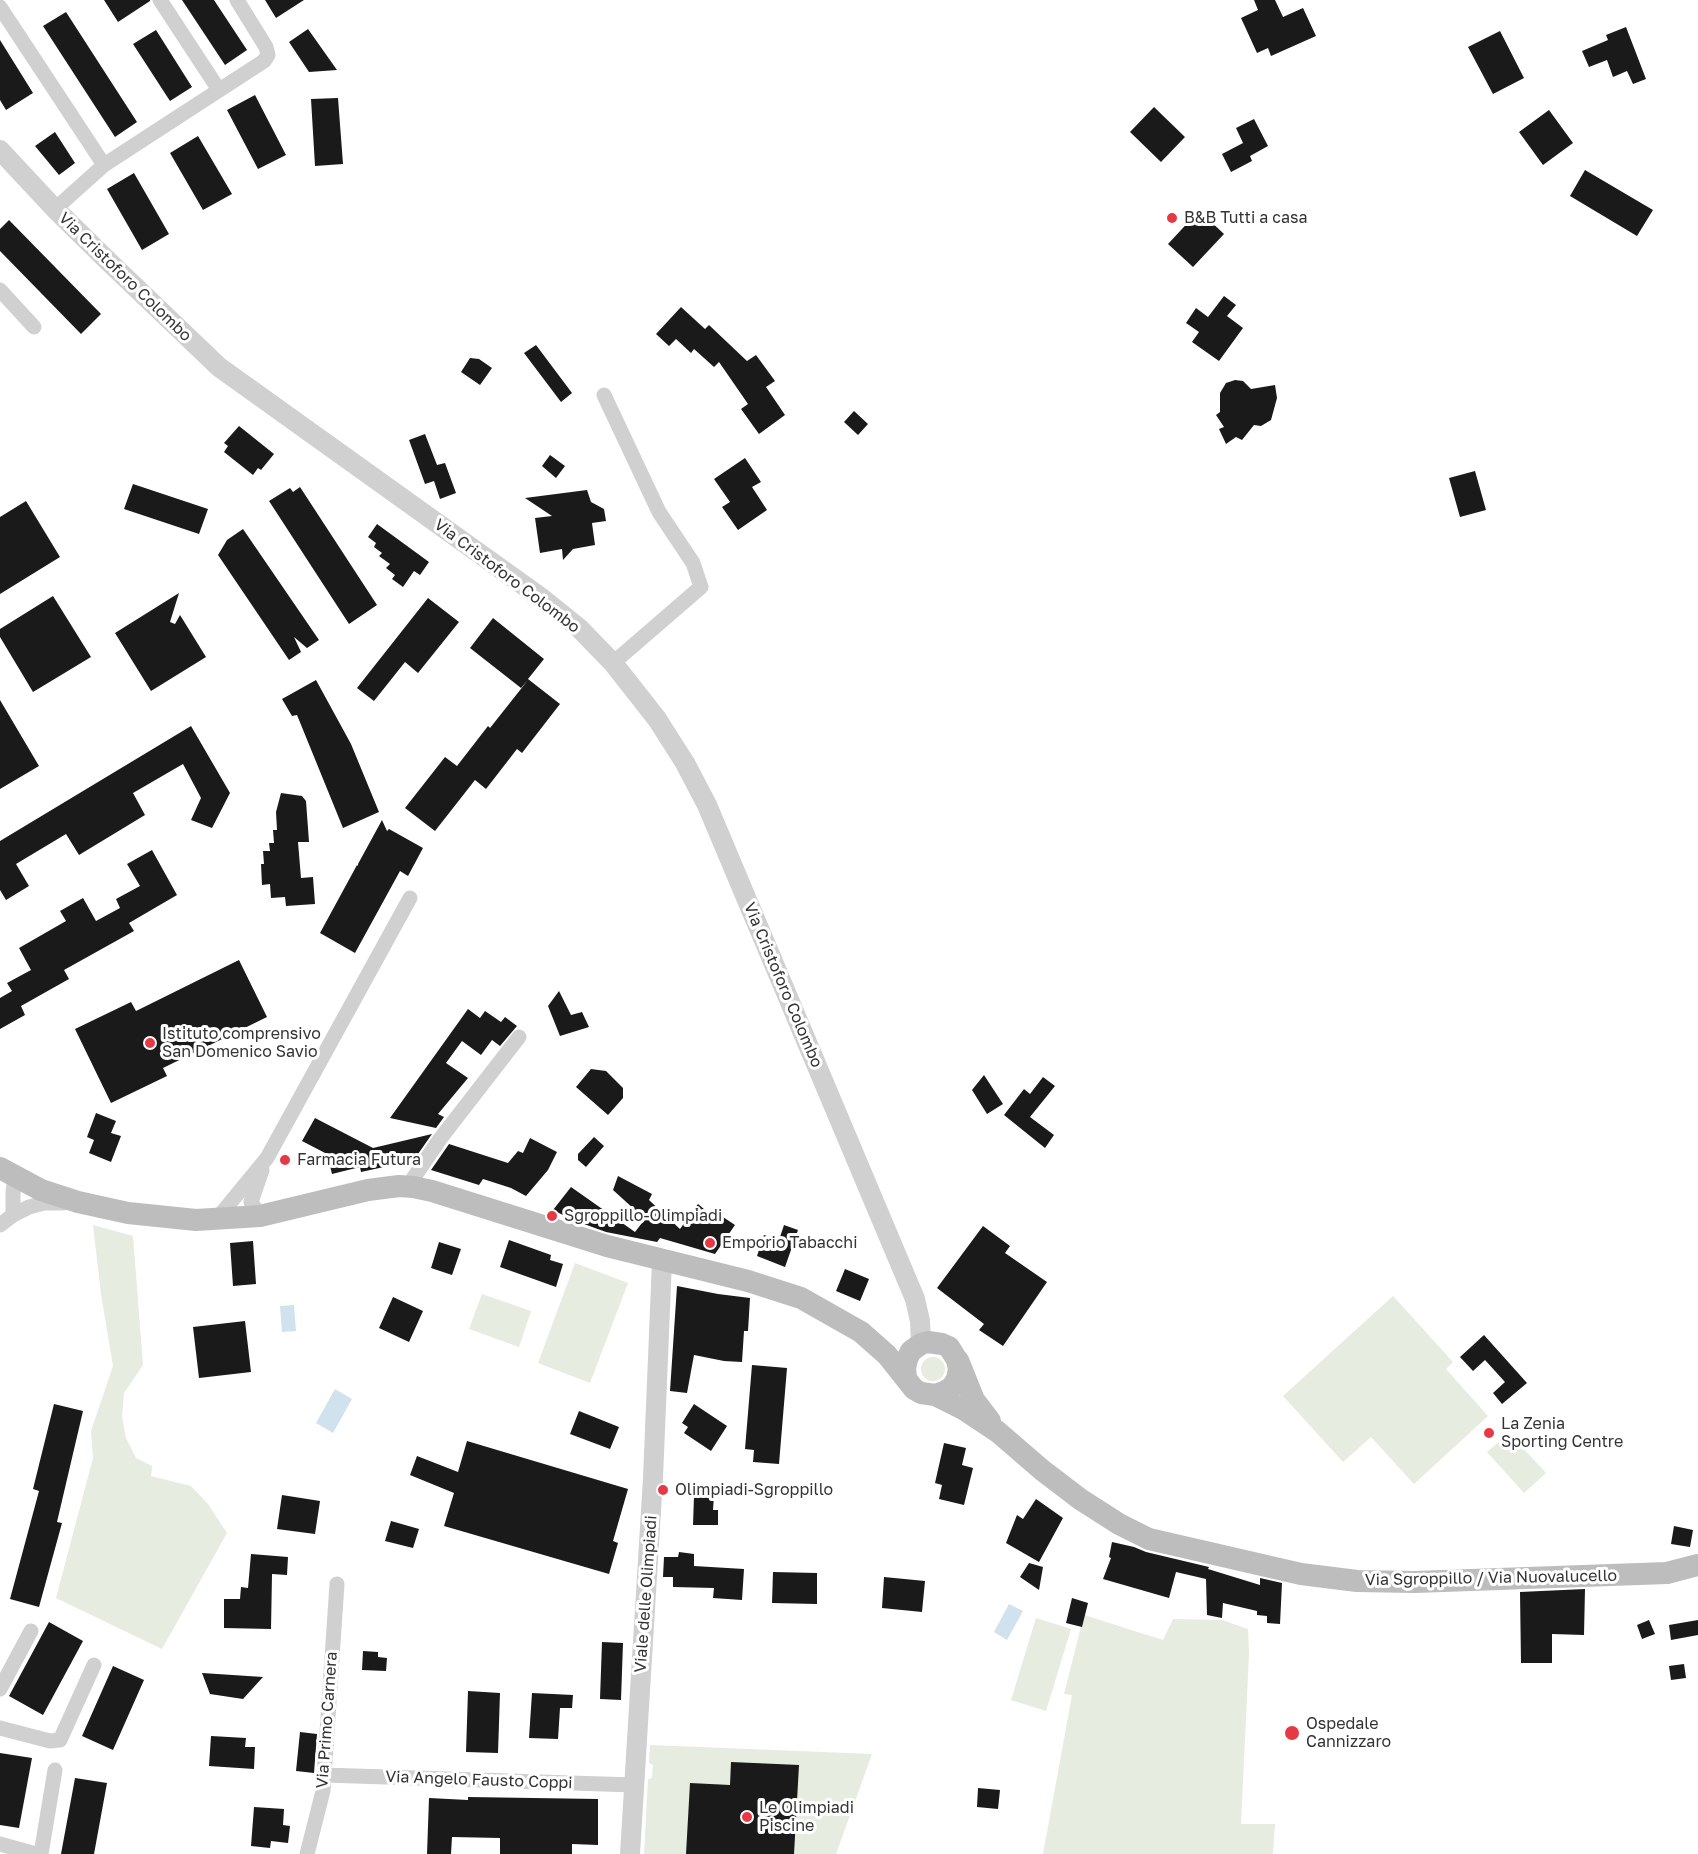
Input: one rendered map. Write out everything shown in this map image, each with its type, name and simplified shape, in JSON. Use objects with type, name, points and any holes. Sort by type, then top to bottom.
[{"type":"main road","points":[[5,1178],[78,1202],[128,1213],[162,1218],[216,1220],[260,1216],[368,1190],[408,1186],[464,1200],[597,1243],[748,1281],[801,1298],[861,1332],[892,1344],[920,1345]]},
{"type":"main road","points":[[861,1332],[887,1355],[914,1389],[921,1393],[935,1395],[966,1410],[998,1432]]},
{"type":"main road","points":[[906,1377],[905,1368],[911,1351],[928,1342],[942,1344],[955,1356],[974,1400],[998,1432]]},
{"type":"main road","points":[[935,1395],[952,1387],[957,1379],[959,1369],[955,1356]]},
{"type":"main road","name":"Via Sgroppillo / Via Nuovalucello","points":[[998,1432],[1080,1499],[1119,1524],[1149,1539],[1301,1574],[1357,1581],[1415,1582],[1667,1573],[1698,1565]]},
{"type":"street","points":[[160,0],[219,90]]},
{"type":"street","points":[[56,209],[104,165],[264,61],[268,55],[266,47],[237,0]]},
{"type":"street","points":[[0,7],[104,165]]},
{"type":"street","name":"Via Cristoforo Colombo","points":[[0,150],[56,209],[219,367],[543,599],[579,628],[613,663],[657,719],[685,763],[707,805],[915,1299]]},
{"type":"street","points":[[0,290],[34,327]]},
{"type":"street","points":[[604,395],[659,512],[693,563],[701,586],[613,663]]},
{"type":"street","points":[[260,1216],[251,1202],[267,1158],[410,898]]},
{"type":"street","points":[[408,1186],[440,1139],[519,1037]]},
{"type":"street","points":[[216,1220],[267,1158]]},
{"type":"street","points":[[5,1178],[13,1192],[13,1215]]},
{"type":"street","points":[[0,1225],[13,1215],[44,1203],[78,1202]]},
{"type":"street","name":"Viale delle Olimpiadi","points":[[630,1854],[653,1478],[662,1261]]},
{"type":"street","points":[[915,1299],[921,1321],[920,1345]]},
{"type":"street","points":[[915,1299],[955,1356]]},
{"type":"street","name":"Via Primo Carnera","points":[[307,1854],[323,1791],[337,1584]]},
{"type":"street","points":[[0,1689],[31,1631]]},
{"type":"street","points":[[0,1728],[50,1741],[60,1740],[94,1665]]},
{"type":"street","points":[[41,1854],[55,1770]]},
{"type":"street","name":"Via Angelo Fausto Coppi","points":[[324,1774],[634,1785]]},
{"type":"street","points":[[0,1844],[36,1854]]},
{"type":"shaded area","points":[[93,1225],[133,1236],[143,1365],[124,1393],[122,1416],[126,1438],[136,1458],[152,1466],[151,1476],[191,1486],[208,1504],[227,1533],[162,1649],[56,1598],[93,1458],[91,1431],[113,1366]]},
{"type":"shaded area","points":[[575,1263],[628,1283],[590,1383],[538,1363]]},
{"type":"shaded area","points":[[482,1294],[531,1311],[519,1347],[469,1329]]},
{"type":"shaded area","points":[[1393,1296],[1453,1362],[1446,1369],[1488,1416],[1414,1484],[1371,1437],[1343,1462],[1283,1396]]},
{"type":"shaded area","points":[[933,1357],[938,1358],[944,1364],[944,1374],[938,1380],[933,1381],[928,1380],[922,1374],[921,1369],[922,1364],[928,1358]]},
{"type":"shaded area","points":[[1509,1433],[1546,1473],[1524,1493],[1487,1452]]},
{"type":"shaded area","points":[[1084,1615],[1163,1640],[1173,1619],[1222,1620],[1248,1629],[1249,1653],[1241,1824],[1275,1824],[1273,1854],[1043,1854],[1072,1695],[1064,1694]]},
{"type":"shaded area","points":[[1036,1618],[1071,1629],[1046,1711],[1011,1700]]},
{"type":"shaded area","name":"Le Olimpiadi Piscine","points":[[650,1745],[872,1754],[836,1854],[644,1854],[648,1779],[652,1778],[653,1765],[649,1763]]},
{"type":"water","points":[[294,1305],[296,1331],[282,1332],[280,1306]]},
{"type":"water","points":[[335,1389],[352,1399],[333,1433],[316,1423]]},
{"type":"water","points":[[1009,1604],[1023,1611],[1007,1640],[994,1632]]},
{"type":"building","points":[[104,0],[150,0],[150,1],[118,22]]},
{"type":"building","points":[[182,0],[214,0],[247,50],[225,65]]},
{"type":"building","points":[[265,0],[304,0],[276,18]]},
{"type":"building","points":[[1254,0],[1275,0],[1283,17],[1303,8],[1316,36],[1271,56],[1268,48],[1257,53],[1241,18],[1258,10]]},
{"type":"building","points":[[66,12],[137,122],[115,137],[43,26]]},
{"type":"building","points":[[1626,27],[1646,79],[1633,84],[1627,71],[1613,77],[1607,60],[1589,67],[1582,51],[1608,40],[1606,35]]},
{"type":"building","points":[[308,29],[337,70],[309,72],[289,42]]},
{"type":"building","points":[[156,30],[192,87],[170,101],[133,44]]},
{"type":"building","points":[[1500,31],[1524,78],[1493,94],[1468,47]]},
{"type":"building","points":[[0,40],[33,93],[6,110],[0,100]]},
{"type":"building","points":[[255,95],[286,155],[258,169],[227,110]]},
{"type":"building","points":[[338,98],[343,164],[315,166],[311,99]]},
{"type":"building","points":[[1154,107],[1185,137],[1161,162],[1130,132]]},
{"type":"building","points":[[1549,110],[1573,143],[1543,165],[1519,132]]},
{"type":"building","points":[[1254,119],[1268,146],[1250,156],[1252,161],[1231,172],[1222,154],[1243,143],[1236,128]]},
{"type":"building","points":[[55,132],[75,163],[59,175],[35,146]]},
{"type":"building","points":[[198,136],[232,194],[203,210],[170,153]]},
{"type":"building","points":[[1585,170],[1653,210],[1637,236],[1570,196]]},
{"type":"building","points":[[134,173],[169,234],[142,250],[107,189]]},
{"type":"building","points":[[1194,216],[1201,222],[1206,217],[1224,234],[1193,267],[1168,244]]},
{"type":"building","points":[[9,220],[101,314],[81,334],[0,251],[0,229]]},
{"type":"building","points":[[1224,296],[1236,305],[1227,316],[1243,328],[1219,361],[1192,342],[1199,332],[1186,323],[1196,308],[1208,317]]},
{"type":"building","points":[[681,307],[705,329],[709,325],[747,361],[756,355],[775,381],[766,387],[785,415],[759,434],[741,409],[748,404],[719,362],[714,367],[694,349],[691,353],[676,339],[669,346],[656,334]]},
{"type":"building","points":[[536,345],[572,393],[561,402],[524,353]]},
{"type":"building","points":[[470,358],[479,359],[492,368],[480,385],[461,372]]},
{"type":"building","points":[[1235,380],[1243,381],[1251,389],[1275,385],[1277,398],[1271,420],[1261,426],[1254,425],[1242,440],[1236,437],[1226,444],[1219,429],[1224,427],[1216,415],[1220,412],[1220,393],[1226,383]]},
{"type":"building","points":[[854,411],[868,424],[858,435],[844,422]]},
{"type":"building","points":[[239,426],[274,454],[261,470],[258,468],[253,475],[224,452],[228,446],[224,443]]},
{"type":"building","points":[[425,434],[437,465],[445,463],[456,493],[440,499],[434,481],[425,484],[409,440]]},
{"type":"building","points":[[550,455],[565,466],[556,478],[542,466]]},
{"type":"building","points":[[745,458],[761,482],[752,487],[767,510],[738,530],[722,507],[730,502],[714,479]]},
{"type":"building","points":[[1475,471],[1486,510],[1460,517],[1449,478]]},
{"type":"building","points":[[133,484],[208,509],[199,534],[124,509]]},
{"type":"building","points":[[300,487],[377,605],[349,624],[269,501],[290,488],[293,492]]},
{"type":"building","points":[[587,490],[591,502],[604,509],[606,521],[592,523],[595,545],[573,549],[563,560],[562,549],[540,553],[535,518],[552,516],[525,498]]},
{"type":"building","points":[[26,501],[60,557],[0,594],[0,517]]},
{"type":"building","points":[[377,524],[429,562],[420,575],[414,571],[403,587],[392,579],[395,575],[386,568],[390,564],[379,556],[382,553],[374,547],[376,543],[368,537]]},
{"type":"building","points":[[243,529],[319,640],[307,648],[294,637],[301,652],[289,660],[218,555],[227,540]]},
{"type":"building","points":[[179,593],[170,622],[175,624],[180,615],[206,657],[151,691],[115,633]]},
{"type":"building","points":[[53,596],[91,657],[33,692],[0,637],[0,629]]},
{"type":"building","points":[[428,598],[459,622],[418,673],[405,662],[374,701],[357,688]]},
{"type":"building","points":[[493,618],[544,659],[528,679],[560,704],[522,753],[517,749],[486,789],[475,780],[435,831],[405,808],[445,757],[457,766],[528,680],[521,688],[470,648]]},
{"type":"building","points":[[316,680],[351,744],[379,812],[343,828],[297,715],[292,716],[282,699]]},
{"type":"building","points":[[0,700],[39,766],[0,789]]},
{"type":"building","points":[[191,726],[230,793],[212,828],[191,820],[201,798],[183,764],[133,793],[145,815],[79,855],[66,834],[16,864],[29,886],[6,900],[0,890],[0,841]]},
{"type":"building","points":[[281,793],[302,796],[306,801],[309,842],[298,842],[301,878],[313,877],[315,904],[286,906],[285,897],[271,898],[270,884],[262,885],[263,851],[270,851],[269,843],[274,843],[273,830],[277,830],[276,812]]},
{"type":"building","points":[[382,820],[387,831],[389,829],[423,848],[408,876],[400,871],[355,953],[320,933]]},
{"type":"building","points":[[152,850],[177,895],[129,923],[134,931],[64,970],[69,979],[21,1006],[25,1015],[0,1029],[0,998],[12,991],[7,983],[31,970],[19,948],[66,921],[60,911],[83,898],[96,921],[120,908],[116,899],[140,886],[127,864]]},
{"type":"building","points":[[239,960],[267,1017],[163,1068],[167,1076],[111,1103],[75,1029],[131,1002],[136,1011]]},
{"type":"building","points":[[559,991],[571,1015],[582,1012],[589,1027],[560,1036],[548,1006]]},
{"type":"building","points":[[468,1009],[480,1018],[485,1011],[501,1022],[505,1017],[517,1026],[500,1046],[492,1040],[481,1055],[462,1041],[446,1063],[468,1078],[438,1114],[444,1117],[436,1128],[390,1118]]},
{"type":"building","points":[[591,1069],[606,1071],[623,1088],[623,1098],[608,1115],[576,1087]]},
{"type":"building","points":[[984,1075],[1003,1104],[987,1114],[972,1090]]},
{"type":"building","points":[[1043,1077],[1055,1086],[1030,1117],[1054,1135],[1045,1148],[1004,1115],[1024,1089],[1030,1094]]},
{"type":"building","points":[[96,1113],[116,1121],[111,1133],[121,1136],[111,1162],[89,1153],[94,1140],[87,1137]]},
{"type":"building","points":[[315,1118],[373,1148],[432,1134],[411,1164],[393,1165],[361,1172],[360,1167],[332,1174],[327,1154],[302,1141]]},
{"type":"building","points":[[594,1137],[604,1146],[586,1167],[578,1160],[578,1154]]},
{"type":"building","points":[[530,1138],[557,1152],[548,1170],[526,1196],[511,1188],[483,1179],[479,1185],[431,1170],[449,1144],[508,1163],[518,1151],[523,1153]]},
{"type":"building","points":[[618,1176],[652,1194],[649,1200],[680,1229],[698,1204],[711,1215],[714,1211],[735,1225],[715,1254],[660,1238],[657,1242],[606,1232],[553,1210],[571,1187],[635,1232],[645,1219],[613,1190]]},
{"type":"building","points":[[784,1225],[798,1230],[785,1267],[757,1256],[764,1235],[779,1240]]},
{"type":"building","points":[[983,1226],[1010,1246],[1005,1253],[1047,1282],[1003,1346],[979,1330],[984,1324],[937,1288]]},
{"type":"building","points":[[509,1240],[551,1255],[550,1260],[563,1264],[556,1287],[500,1267]]},
{"type":"building","points":[[253,1241],[256,1284],[233,1286],[230,1243]]},
{"type":"building","points":[[439,1242],[461,1249],[452,1275],[431,1268]]},
{"type":"building","points":[[845,1269],[869,1279],[860,1301],[836,1291]]},
{"type":"building","points":[[677,1286],[750,1298],[748,1331],[744,1331],[742,1362],[694,1355],[687,1393],[670,1391]]},
{"type":"building","points":[[393,1297],[423,1311],[409,1342],[379,1328]]},
{"type":"building","points":[[245,1321],[251,1372],[199,1378],[193,1327]]},
{"type":"building","points":[[1484,1335],[1527,1383],[1502,1404],[1493,1393],[1505,1382],[1485,1360],[1473,1371],[1460,1357]]},
{"type":"building","points":[[752,1365],[787,1368],[779,1464],[753,1462],[754,1450],[745,1449]]},
{"type":"building","points":[[54,1404],[83,1411],[57,1522],[62,1523],[39,1607],[10,1599],[39,1491],[33,1489]]},
{"type":"building","points":[[694,1404],[727,1426],[711,1451],[684,1433],[688,1427],[682,1423]]},
{"type":"building","points":[[579,1411],[619,1427],[610,1449],[570,1434]]},
{"type":"building","points":[[467,1441],[628,1489],[613,1541],[618,1543],[609,1574],[444,1526],[454,1493],[410,1475],[417,1456],[458,1472]]},
{"type":"building","points":[[944,1443],[966,1448],[962,1465],[973,1468],[964,1505],[939,1499],[942,1485],[935,1483]]},
{"type":"building","points":[[282,1495],[320,1501],[315,1534],[277,1529]]},
{"type":"building","points":[[694,1496],[714,1496],[713,1510],[718,1510],[718,1525],[693,1525]]},
{"type":"building","points":[[1036,1499],[1063,1518],[1039,1562],[1006,1543],[1017,1515],[1023,1519]]},
{"type":"building","points":[[391,1521],[419,1529],[413,1548],[385,1541]]},
{"type":"building","points":[[1674,1526],[1693,1530],[1690,1547],[1671,1544]]},
{"type":"building","points":[[1112,1542],[1209,1567],[1208,1569],[1260,1585],[1260,1578],[1282,1583],[1280,1624],[1267,1623],[1267,1616],[1257,1615],[1257,1611],[1223,1603],[1222,1618],[1207,1615],[1206,1579],[1176,1572],[1169,1598],[1103,1579],[1111,1558],[1109,1557]]},
{"type":"building","points":[[679,1552],[694,1554],[694,1566],[744,1569],[742,1600],[713,1598],[714,1588],[673,1587],[673,1577],[663,1577],[664,1557],[678,1557]]},
{"type":"building","points":[[251,1554],[288,1557],[287,1575],[272,1574],[271,1629],[224,1628],[224,1599],[240,1599],[241,1587],[248,1588]]},
{"type":"building","points":[[1029,1563],[1043,1567],[1039,1590],[1020,1577]]},
{"type":"building","points":[[773,1572],[817,1573],[817,1604],[772,1603]]},
{"type":"building","points":[[884,1577],[925,1581],[922,1612],[882,1608]]},
{"type":"building","points":[[1585,1589],[1584,1635],[1552,1634],[1552,1663],[1521,1663],[1520,1592]]},
{"type":"building","points":[[1072,1598],[1088,1603],[1082,1627],[1066,1623]]},
{"type":"building","points":[[1649,1620],[1655,1634],[1642,1639],[1637,1625]]},
{"type":"building","points":[[1698,1620],[1698,1635],[1671,1640],[1669,1625]]},
{"type":"building","points":[[49,1622],[83,1641],[43,1715],[9,1696]]},
{"type":"building","points":[[602,1642],[623,1643],[621,1700],[600,1699]]},
{"type":"building","points":[[363,1651],[378,1652],[378,1657],[387,1658],[386,1671],[362,1670]]},
{"type":"building","points":[[1684,1664],[1686,1678],[1671,1680],[1669,1666]]},
{"type":"building","points":[[113,1666],[144,1680],[113,1750],[82,1736]]},
{"type":"building","points":[[202,1673],[263,1677],[243,1699],[210,1694]]},
{"type":"building","points":[[468,1691],[500,1693],[498,1753],[466,1752]]},
{"type":"building","points":[[532,1693],[573,1695],[572,1708],[560,1708],[558,1739],[529,1738]]},
{"type":"building","points":[[300,1732],[317,1734],[314,1773],[296,1771]]},
{"type":"building","points":[[211,1736],[246,1738],[245,1747],[255,1747],[254,1769],[209,1766]]},
{"type":"building","points":[[0,1753],[32,1758],[19,1828],[0,1825]]},
{"type":"building","points":[[731,1762],[799,1765],[794,1854],[686,1854],[690,1783],[730,1785]]},
{"type":"building","points":[[75,1778],[107,1783],[94,1854],[61,1854]]},
{"type":"building","points":[[978,1788],[1000,1790],[998,1809],[977,1807]]},
{"type":"building","points":[[468,1797],[598,1799],[598,1845],[572,1844],[572,1854],[500,1854],[500,1838],[452,1837],[451,1854],[427,1854],[429,1798],[468,1800]]},
{"type":"building","points":[[254,1807],[284,1809],[283,1825],[290,1826],[288,1843],[271,1841],[270,1848],[251,1846]]},
{"type":"place","name":"B&B Tutti a casa","points":[[1172,218]]},
{"type":"place","name":"Istituto comprensivo San Domenico Savio","points":[[150,1043]]},
{"type":"place","name":"Farmacia Futura","points":[[285,1160]]},
{"type":"place","name":"Sgroppillo-Olimpiadi","points":[[552,1216]]},
{"type":"place","name":"Emporio Tabacchi","points":[[710,1243]]},
{"type":"place","name":"La Zenia Sporting Centre","points":[[1489,1433]]},
{"type":"place","name":"Olimpiadi-Sgroppillo","points":[[663,1490]]},
{"type":"place","name":"Ospedale Cannizzaro","points":[[1292,1733]]},
{"type":"place","name":"Le Olimpiadi Piscine","points":[[747,1817]]}]
